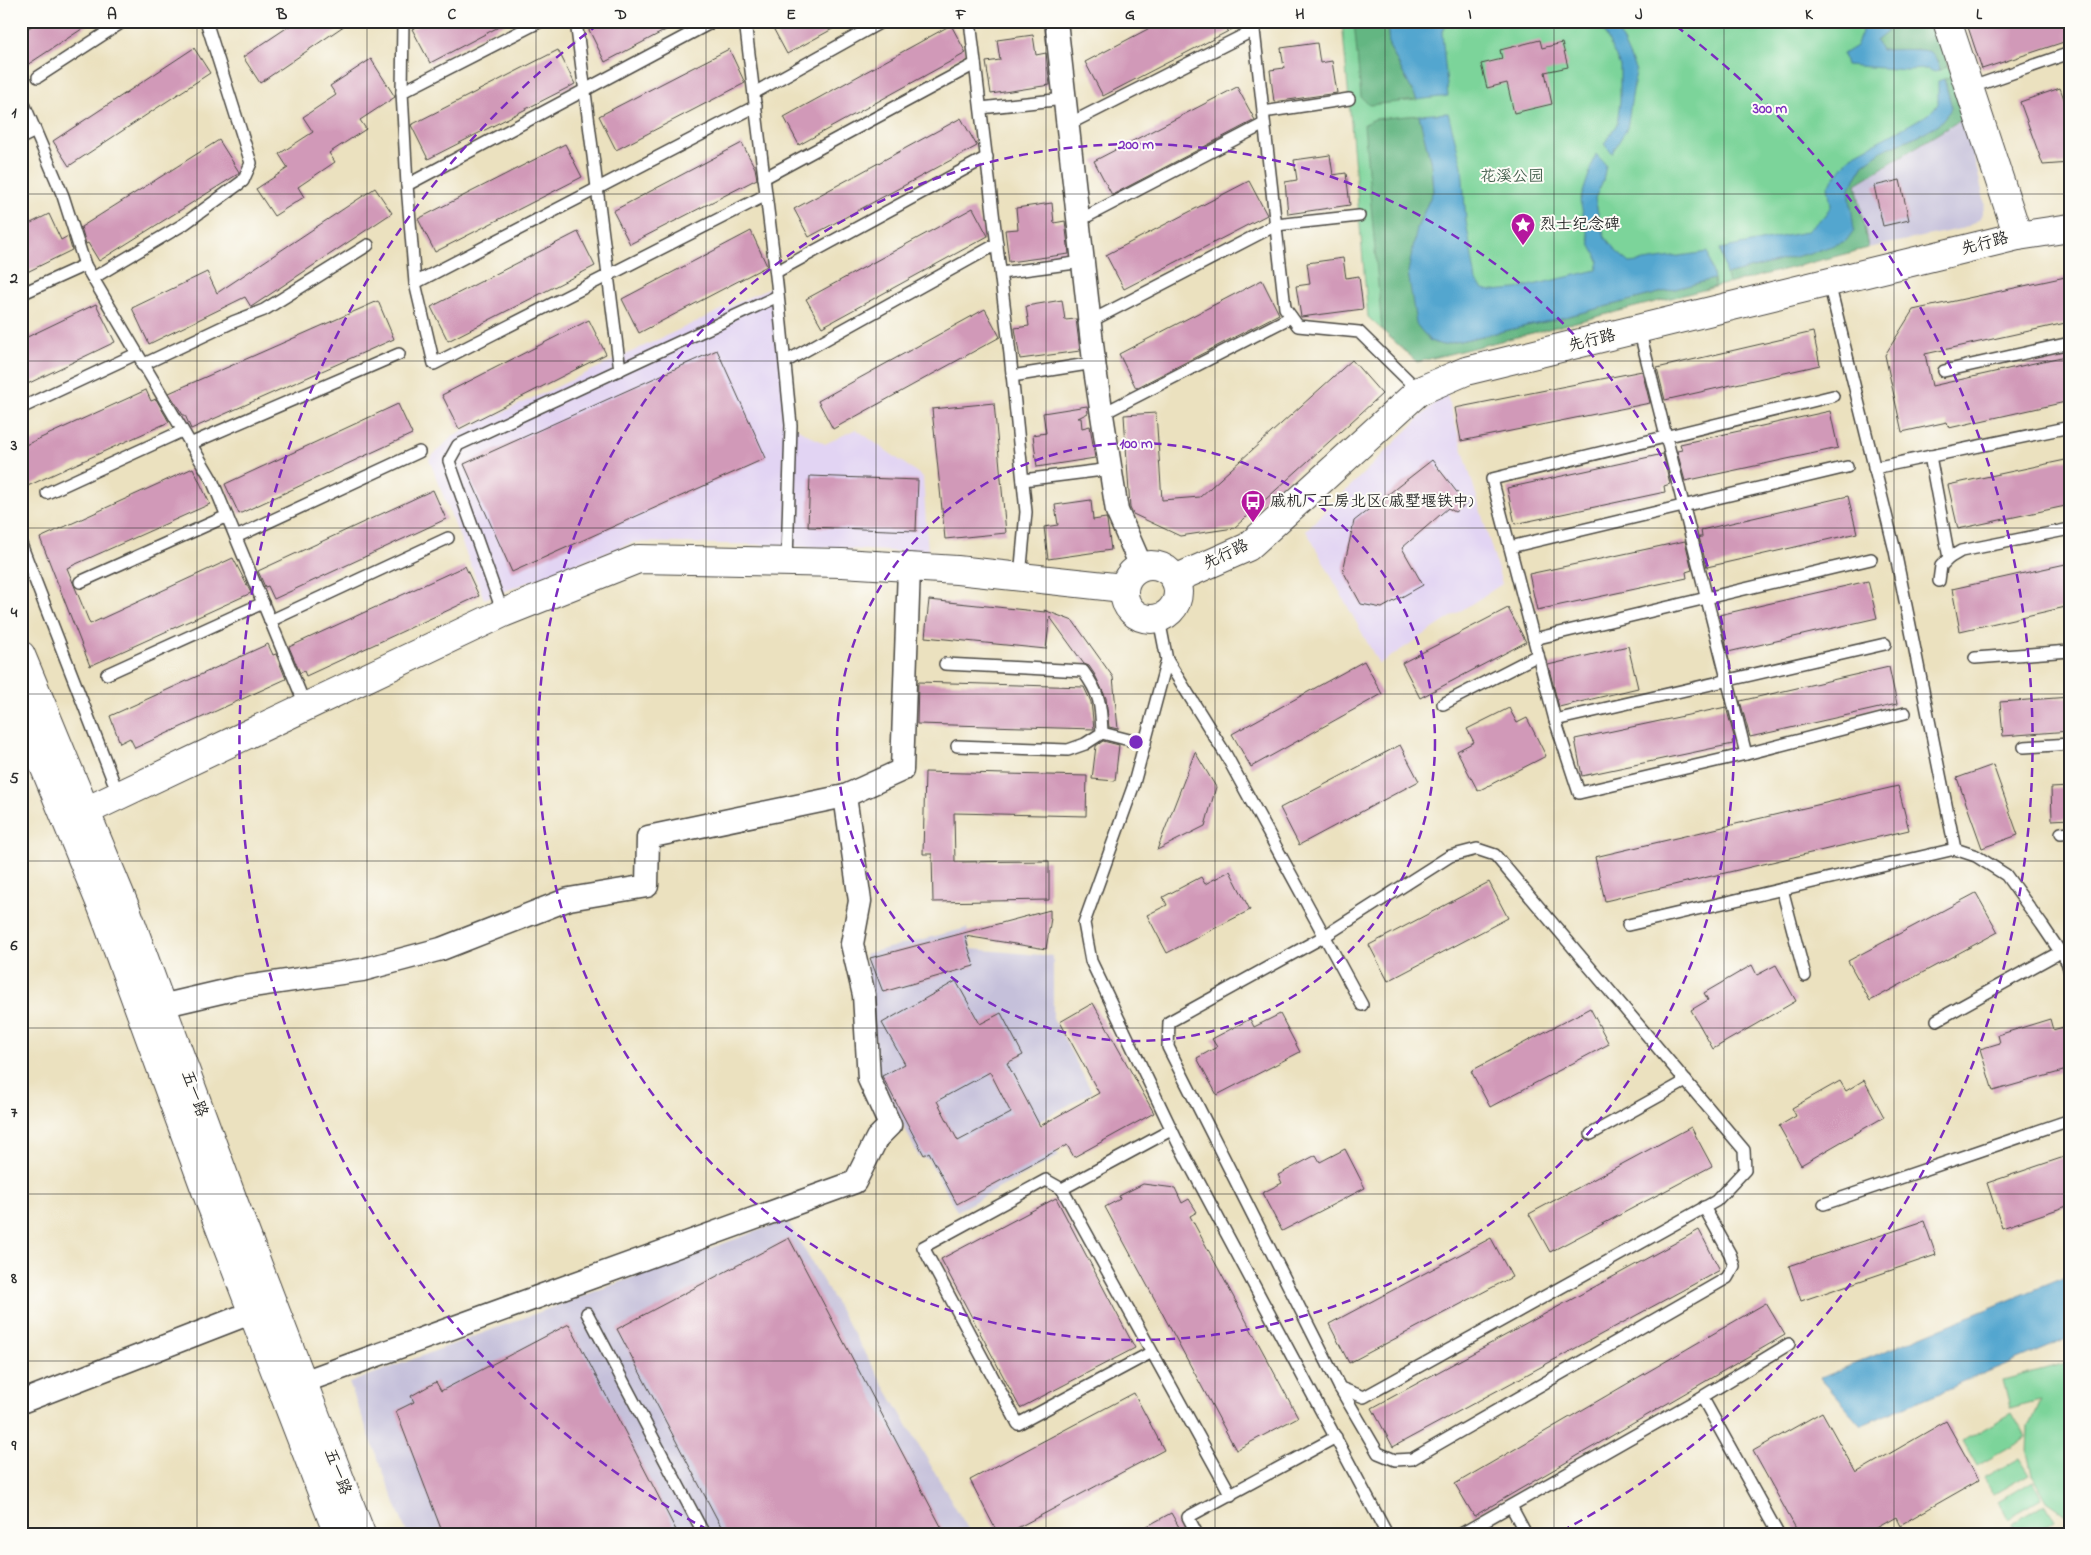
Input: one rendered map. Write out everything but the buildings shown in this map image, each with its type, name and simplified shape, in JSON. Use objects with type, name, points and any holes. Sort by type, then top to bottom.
[{"type":"street","points":[[1947,21],[2018,236]]},
{"type":"street","points":[[1059,23],[1064,99],[1094,363],[1110,470],[1117,511],[1141,566]]},
{"type":"street","name":"先行路","points":[[1175,579],[1248,547],[1419,391],[1466,371],[2018,236],[2070,228]]},
{"type":"street","points":[[76,816],[503,613],[638,559],[787,562],[957,570],[1123,588]]},
{"type":"street","points":[[1150,564],[1160,566],[1169,571],[1175,579],[1178,590],[1177,602],[1170,612],[1160,619],[1147,620],[1136,616],[1127,607],[1123,588],[1126,579],[1141,566],[1150,564]]},
{"type":"street","points":[[162,1006],[238,988],[362,970],[441,949],[569,898],[647,886],[648,837],[845,796],[902,770],[909,568]]},
{"type":"street","name":"五一路","points":[[21,655],[76,816],[102,907],[210,1202],[338,1534]]},
{"type":"street","name":"五一路","points":[[21,710],[126,909],[234,1203],[361,1534]]},
{"type":"street","points":[[302,1382],[854,1182],[877,1138],[890,1125],[869,1079],[864,995],[852,944],[860,901],[845,796]]},
{"type":"street","points":[[21,1402],[253,1312]]},
{"type":"lane","points":[[38,76],[124,21]]},
{"type":"lane","points":[[93,278],[184,224],[243,181],[251,164],[206,21]]},
{"type":"lane","points":[[403,21],[402,92],[406,185],[415,283],[434,364],[766,195]]},
{"type":"lane","points":[[402,92],[541,21]]},
{"type":"lane","points":[[576,21],[620,370]]},
{"type":"lane","points":[[406,185],[714,21]]},
{"type":"lane","points":[[745,21],[776,272],[790,425],[787,562]]},
{"type":"lane","points":[[754,93],[883,21]]},
{"type":"lane","points":[[970,21],[1001,273],[1026,512],[1020,577]]},
{"type":"lane","points":[[1067,125],[1253,25],[1285,308],[1298,326],[1358,332],[1419,391]]},
{"type":"lane","points":[[1970,88],[2070,52]]},
{"type":"lane","points":[[764,178],[976,64]]},
{"type":"lane","points":[[21,97],[62,196],[85,265],[212,480],[306,707]]},
{"type":"lane","points":[[981,108],[1064,99]]},
{"type":"lane","points":[[1263,112],[1349,99]]},
{"type":"lane","points":[[415,283],[756,106]]},
{"type":"lane","points":[[1078,222],[1264,124]]},
{"type":"lane","points":[[21,138],[35,131]]},
{"type":"lane","points":[[776,272],[987,157]]},
{"type":"lane","points":[[1090,322],[1276,226],[1359,216]]},
{"type":"lane","points":[[785,362],[997,244]]},
{"type":"lane","points":[[142,364],[233,322],[264,310],[368,245]]},
{"type":"lane","points":[[1001,273],[1083,262]]},
{"type":"lane","points":[[21,294],[85,265]]},
{"type":"lane","points":[[1829,283],[1895,551],[1955,849]]},
{"type":"lane","points":[[503,613],[449,460],[458,445],[778,296]]},
{"type":"lane","points":[[1102,414],[1291,317]]},
{"type":"lane","points":[[1639,329],[1729,680],[1746,754]]},
{"type":"lane","points":[[1944,371],[2070,342]]},
{"type":"lane","points":[[21,408],[136,354]]},
{"type":"lane","points":[[190,444],[399,354]]},
{"type":"lane","points":[[1012,376],[1094,363]]},
{"type":"lane","points":[[1833,396],[1492,479],[1555,720],[1579,793],[1746,754],[1905,713]]},
{"type":"lane","points":[[1874,468],[2070,428]]},
{"type":"lane","points":[[47,493],[182,431]]},
{"type":"lane","points":[[236,537],[419,452]]},
{"type":"lane","points":[[1930,456],[1949,558]]},
{"type":"lane","points":[[1510,547],[1847,467]]},
{"type":"lane","points":[[1022,480],[1110,470]]},
{"type":"lane","points":[[80,582],[227,516]]},
{"type":"lane","points":[[1939,581],[1941,566],[1949,558],[1961,551],[2070,529]]},
{"type":"lane","points":[[270,621],[448,538]]},
{"type":"lane","points":[[21,544],[119,796]]},
{"type":"lane","points":[[1534,639],[1871,559]]},
{"type":"lane","points":[[107,674],[263,603]]},
{"type":"lane","points":[[1160,619],[1167,660],[1226,755],[1362,1005]]},
{"type":"lane","points":[[1555,720],[1884,644]]},
{"type":"lane","points":[[1975,658],[2070,651]]},
{"type":"lane","points":[[1443,704],[1538,656]]},
{"type":"lane","points":[[1167,660],[1133,788],[1084,923],[1091,961],[1171,1130],[1387,1534]]},
{"type":"lane","points":[[945,664],[1083,671],[1097,689],[1102,714],[1102,732]]},
{"type":"lane","points":[[957,746],[1068,750],[1084,744],[1102,732],[1144,744]]},
{"type":"lane","points":[[2024,747],[2070,744]]},
{"type":"lane","points":[[1340,1388],[1364,1397],[1704,1207],[1716,1201],[1745,1170],[1744,1150],[1495,855],[1477,849],[1450,856],[1324,937],[1169,1022],[1168,1047],[1340,1388],[1378,1452],[1395,1460],[1412,1459],[1727,1278],[1734,1266],[1730,1254],[1704,1207]]},
{"type":"lane","points":[[1628,924],[1955,849],[1976,856],[2006,875],[2060,952],[2070,972]]},
{"type":"lane","points":[[1782,889],[1805,976]]},
{"type":"lane","points":[[1937,1020],[2060,952]]},
{"type":"lane","points":[[1591,1134],[1686,1081]]},
{"type":"lane","points":[[1824,1204],[2070,1120]]},
{"type":"lane","points":[[1062,1189],[1171,1130]]},
{"type":"lane","points":[[1152,1352],[1018,1424],[923,1247],[1046,1180],[1062,1189],[1152,1352],[1230,1494]]},
{"type":"lane","points":[[587,1313],[704,1534]]},
{"type":"lane","points":[[1461,1534],[1702,1397],[1789,1344]]},
{"type":"lane","points":[[1702,1397],[1778,1534]]},
{"type":"lane","points":[[1197,1534],[1188,1517],[1336,1437]]},
{"type":"lane","points":[[1511,1506],[1526,1534]]},
{"type":"shaded area","points":[[1965,117],[1985,204],[1980,219],[1965,228],[1868,248],[1856,184]]},
{"type":"shaded area","points":[[777,284],[791,425],[825,444],[856,429],[923,477],[928,553],[771,545],[635,542],[484,599],[429,459],[454,435]]},
{"type":"shaded area","points":[[1446,392],[1502,584],[1379,664],[1306,530]]},
{"type":"shaded area","points":[[967,928],[971,949],[1053,956],[1053,1018],[1092,1092],[1038,1122],[1059,1156],[957,1211],[928,1159],[919,1157],[879,1076],[865,954]]},
{"type":"shaded area","points":[[787,1220],[971,1534],[407,1534],[349,1383]]},
{"type":"green space","name":"花溪公园","points":[[1342,21],[1935,21],[1965,117],[1856,183],[1868,248],[1417,362],[1368,317]]},
{"type":"green space","points":[[1354,21],[1387,21],[1389,46],[1417,100],[1369,105],[1361,97]]},
{"type":"green space","points":[[1884,21],[1935,21],[1949,66],[1940,70],[1937,60],[1917,49],[1905,51],[1881,50],[1876,41],[1887,32]]},
{"type":"green space","points":[[1952,78],[1965,117],[1856,184],[1868,248],[1728,284],[1726,275],[1817,251],[1851,208],[1849,189],[1865,163],[1883,150],[1919,135],[1952,108],[1944,79]]},
{"type":"green space","points":[[1419,115],[1431,164],[1433,191],[1417,228],[1442,345],[1549,321],[1714,279],[1715,287],[1417,362],[1382,330],[1364,124],[1375,119]]},
{"type":"green space","points":[[2070,1362],[2070,1517],[2047,1501],[2032,1474],[2027,1452],[2028,1428],[2040,1400],[2010,1408],[2003,1380]]},
{"type":"green space","points":[[2012,1413],[2026,1438],[1977,1466],[1963,1441]]},
{"type":"green space","points":[[2019,1458],[2029,1474],[1994,1494],[1984,1478]]},
{"type":"green space","points":[[2033,1481],[2042,1498],[2007,1518],[1998,1502]]},
{"type":"green space","points":[[2046,1504],[2055,1520],[2031,1534],[2017,1534],[2011,1523]]},
{"type":"water","points":[[1387,21],[1448,21],[1442,33],[1448,96],[1417,100],[1389,46]]},
{"type":"water","points":[[1588,21],[1620,21],[1619,33],[1636,71],[1627,128],[1612,153],[1604,144],[1617,124],[1620,101],[1620,66],[1602,27]]},
{"type":"water","points":[[1860,21],[1884,21],[1887,32],[1876,41],[1881,50],[1930,52],[1934,55],[1940,70],[1935,72],[1927,69],[1906,70],[1846,65],[1843,54],[1856,46],[1862,32]]},
{"type":"water","points":[[1944,79],[1952,108],[1939,124],[1919,135],[1883,150],[1865,163],[1849,189],[1854,230],[1846,241],[1817,251],[1726,275],[1720,249],[1806,232],[1824,216],[1831,206],[1828,186],[1851,156],[1929,114],[1938,104],[1938,81]]},
{"type":"water","points":[[1448,113],[1462,166],[1466,221],[1476,281],[1483,289],[1492,291],[1516,289],[1597,270],[1599,261],[1591,246],[1580,201],[1596,154],[1606,165],[1603,181],[1595,198],[1599,218],[1605,237],[1617,252],[1630,263],[1708,252],[1714,279],[1549,321],[1442,345],[1430,341],[1416,324],[1408,272],[1417,228],[1433,191],[1431,164],[1419,115]]},
{"type":"water","points":[[2070,1275],[2070,1337],[1862,1425],[1820,1378]]},
{"type":"place","name":"烈士纪念碑","points":[[1523,246]]},
{"type":"place","name":"戚机厂工房北区(戚墅堰铁中)","points":[[1253,523]]}]
